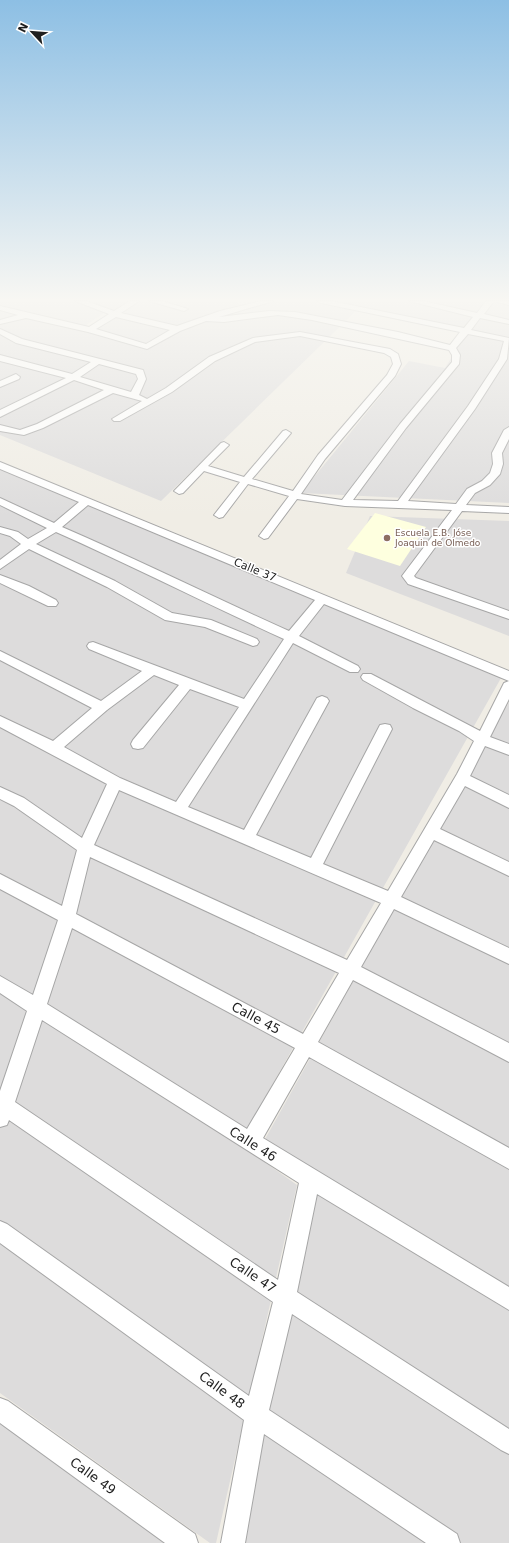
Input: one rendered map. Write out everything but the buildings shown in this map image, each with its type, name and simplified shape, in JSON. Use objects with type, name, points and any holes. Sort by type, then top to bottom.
[{"type":"street","points":[[58,373],[149,400]]},
{"type":"street","points":[[0,414],[79,373]]},
{"type":"street","points":[[134,396],[142,379],[140,373]]},
{"type":"street","points":[[117,419],[193,373]]},
{"type":"street","points":[[264,536],[293,496],[306,482],[321,457],[338,435],[392,373]]},
{"type":"street","points":[[345,503],[403,426],[447,373]]},
{"type":"street","points":[[401,504],[472,407],[494,373]]},
{"type":"street","points":[[0,384],[16,376]]},
{"type":"street","points":[[0,428],[21,433],[40,426],[111,390]]},
{"type":"street","points":[[509,430],[497,453],[498,464],[495,474],[486,483],[471,490],[456,508],[408,576],[409,579],[509,615]]},
{"type":"street","points":[[219,515],[268,453],[286,433]]},
{"type":"street","points":[[179,491],[224,445]]},
{"type":"street","name":"Calle 37","points":[[0,465],[509,676]]},
{"type":"street","points":[[203,468],[293,496],[345,503],[401,504],[509,510]]},
{"type":"street","points":[[0,501],[55,528],[134,562],[207,600],[291,637],[354,669]]},
{"type":"street","points":[[0,565],[28,544],[55,528],[86,501]]},
{"type":"street","points":[[0,530],[14,534],[28,544],[111,584],[169,616],[207,623],[230,631],[253,642]]},
{"type":"street","points":[[0,579],[25,589],[52,603]]},
{"type":"street","points":[[179,809],[291,637],[322,598]]},
{"type":"street","points":[[93,646],[152,670],[248,704]]},
{"type":"street","points":[[0,655],[102,707]]},
{"type":"street","points":[[54,748],[102,707],[152,670]]},
{"type":"street","points":[[367,677],[482,739],[509,750]]},
{"type":"street","points":[[138,744],[188,683]]},
{"type":"street","points":[[250,1142],[462,778],[509,686]]},
{"type":"street","points":[[247,838],[322,701]]},
{"type":"street","points":[[0,721],[54,748],[115,782],[392,900],[509,956]]},
{"type":"street","points":[[314,867],[385,729]]},
{"type":"street","points":[[462,778],[509,802]]},
{"type":"street","points":[[1,1109],[67,918],[85,848],[115,782]]},
{"type":"street","points":[[0,793],[19,802],[85,848],[351,970],[509,1053]]},
{"type":"street","points":[[431,832],[509,869]]},
{"type":"street","name":"Calle 45","points":[[0,881],[306,1045],[509,1159]]},
{"type":"street","name":"Calle 46","points":[[0,984],[250,1142],[509,1299]]},
{"type":"street","name":"Calle 47","points":[[1,1109],[285,1297],[509,1442]]},
{"type":"street","points":[[233,1543],[256,1415],[285,1297],[310,1179]]},
{"type":"street","name":"Calle 48","points":[[0,1231],[256,1415],[448,1543]]},
{"type":"street","name":"Calle 49","points":[[0,1409],[186,1543]]},
{"type":"shaded area","points":[[0,373],[292,373],[161,501],[0,435]]},
{"type":"shaded area","points":[[399,373],[509,373],[509,503],[301,493]]},
{"type":"shaded area","points":[[0,467],[501,678],[239,1144],[297,1185],[216,1543],[210,1543],[0,1393]]},
{"type":"shaded area","name":"Escuela E.B. Jóse Joaquin de Olmedo","points":[[375,513],[426,527],[400,566],[347,549]]},
{"type":"shaded area","points":[[370,516],[509,521],[509,636],[346,573]]},
{"type":"shaded area","points":[[509,702],[509,1543],[243,1543],[260,1432],[313,1195],[264,1141]]},
{"type":"shaded area","points":[[0,1421],[167,1543],[0,1543]]},
{"type":"place","name":"Escuela E.B. Jóse Joaquin de Olmedo","points":[[387,538]]}]
